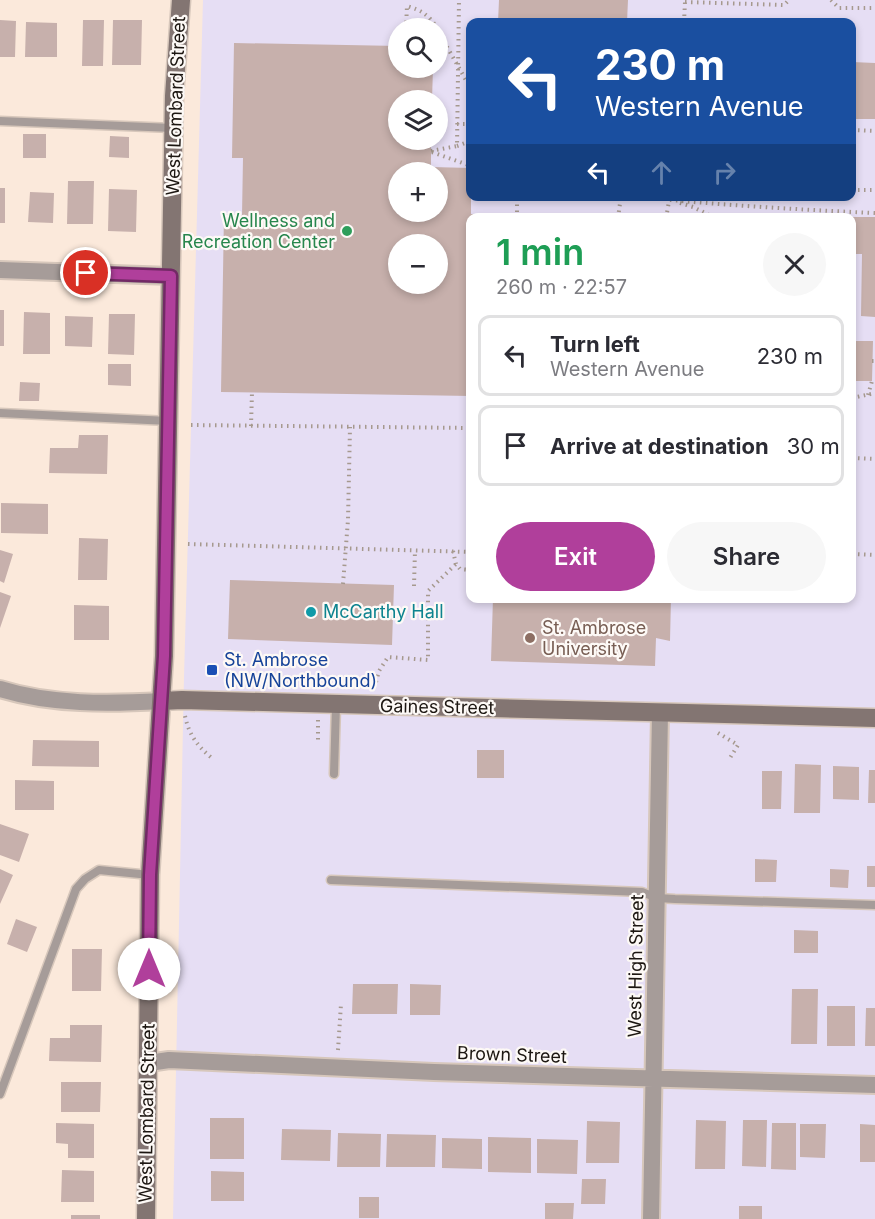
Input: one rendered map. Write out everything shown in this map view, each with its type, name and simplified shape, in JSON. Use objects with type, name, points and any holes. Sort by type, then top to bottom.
[{"type":"street","name":"West Lombard Street","points":[[146,1219],[150,875],[154,789],[162,701],[174,128],[181,0]]},
{"type":"street","points":[[0,270],[171,276]]},
{"type":"street","name":"Gaines Street","points":[[0,689],[37,699],[128,703],[182,700],[875,718]]},
{"type":"street","name":"West High Street","points":[[651,1219],[660,713]]},
{"type":"street","name":"Brown Street","points":[[149,1063],[169,1060],[446,1072],[875,1085]]},
{"type":"lane","points":[[0,121],[174,128]]},
{"type":"lane","points":[[0,413],[169,421]]},
{"type":"lane","points":[[334,774],[336,705]]},
{"type":"lane","points":[[0,1094],[76,889],[85,879],[99,870],[150,875]]},
{"type":"lane","points":[[331,880],[642,892],[657,898],[875,905]]},
{"type":"path","points":[[457,146],[459,0]]},
{"type":"path","points":[[684,18],[685,1],[784,5],[789,0]]},
{"type":"path","points":[[831,0],[839,8],[875,8]]},
{"type":"path","points":[[406,18],[407,6],[419,9],[431,18]]},
{"type":"path","points":[[448,50],[466,81]]},
{"type":"path","points":[[457,124],[466,124]]},
{"type":"path","points":[[856,130],[875,131]]},
{"type":"path","points":[[466,143],[431,152],[466,164]]},
{"type":"path","points":[[856,190],[875,190]]},
{"type":"path","points":[[677,201],[702,213]]},
{"type":"path","points":[[705,201],[780,209],[875,213]]},
{"type":"path","points":[[868,395],[872,381]]},
{"type":"path","points":[[251,426],[252,392]]},
{"type":"path","points":[[856,397],[875,393]]},
{"type":"path","points":[[191,425],[466,428]]},
{"type":"path","points":[[343,584],[347,548],[350,427]]},
{"type":"path","points":[[856,458],[875,459]]},
{"type":"path","points":[[188,544],[466,552]]},
{"type":"path","points":[[414,586],[415,550]]},
{"type":"path","points":[[453,551],[456,564],[460,569],[466,570]]},
{"type":"path","points":[[856,554],[875,555]]},
{"type":"path","points":[[376,682],[379,671],[388,657],[428,660],[428,591],[456,564]]},
{"type":"path","points":[[184,714],[187,729],[194,740],[213,759]]},
{"type":"path","points":[[318,717],[318,743]]},
{"type":"path","points":[[717,729],[717,732],[738,745],[730,758]]},
{"type":"path","points":[[338,1054],[341,1004]]},
{"type":"shaded area","name":"St. Ambrose University","points":[[203,0],[875,0],[875,1219],[173,1219],[184,677]]},
{"type":"building","points":[[499,0],[628,0],[627,18],[498,18]]},
{"type":"building","points":[[0,20],[16,21],[15,57],[0,57]]},
{"type":"building","points":[[83,20],[104,20],[103,66],[82,66]]},
{"type":"building","points":[[113,20],[142,20],[141,65],[112,65]]},
{"type":"building","points":[[26,22],[57,23],[57,57],[25,57]]},
{"type":"building","name":"Wellness and Recreation Center","points":[[234,43],[388,46],[388,78],[433,78],[432,90],[388,90],[388,150],[431,150],[431,162],[388,162],[388,222],[448,222],[448,167],[466,168],[466,201],[471,201],[471,213],[466,213],[466,396],[221,392],[224,214],[242,215],[243,158],[232,158]]},
{"type":"building","points":[[856,62],[875,63],[875,119],[856,119]]},
{"type":"building","points":[[23,134],[46,134],[46,158],[23,158]]},
{"type":"building","points":[[110,136],[129,137],[129,158],[109,157]]},
{"type":"building","points":[[68,181],[94,181],[93,224],[67,224]]},
{"type":"building","points":[[0,188],[5,188],[5,223],[0,223]]},
{"type":"building","points":[[109,189],[137,190],[136,232],[108,231]]},
{"type":"building","points":[[30,192],[54,193],[53,223],[28,222]]},
{"type":"building","points":[[856,217],[875,217],[875,317],[861,316],[862,254],[856,254]]},
{"type":"building","points":[[0,310],[4,310],[4,346],[0,346]]},
{"type":"building","points":[[24,312],[50,313],[50,354],[23,354]]},
{"type":"building","points":[[109,314],[135,314],[134,355],[108,354]]},
{"type":"building","points":[[65,316],[93,317],[92,347],[65,346]]},
{"type":"building","points":[[856,341],[873,341],[872,381],[856,381]]},
{"type":"building","points":[[108,364],[131,364],[131,386],[108,385]]},
{"type":"building","points":[[20,382],[40,383],[39,401],[19,401]]},
{"type":"building","points":[[79,435],[108,435],[107,474],[49,473],[50,448],[78,448]]},
{"type":"building","points":[[1,503],[48,504],[48,534],[1,533]]},
{"type":"building","points":[[79,538],[108,539],[107,580],[78,580]]},
{"type":"building","points":[[0,550],[13,554],[4,583],[0,581]]},
{"type":"building","name":"McCarthy Hall","points":[[230,580],[394,585],[392,645],[228,639]]},
{"type":"building","points":[[0,592],[11,596],[0,628]]},
{"type":"building","points":[[493,603],[671,603],[670,641],[656,638],[655,666],[491,661]]},
{"type":"building","points":[[74,605],[109,606],[109,640],[74,640]]},
{"type":"building","points":[[33,740],[99,741],[99,767],[32,766]]},
{"type":"building","points":[[477,750],[504,750],[504,778],[477,778]]},
{"type":"building","points":[[795,764],[821,765],[820,813],[794,813]]},
{"type":"building","points":[[833,766],[859,767],[859,800],[833,799]]},
{"type":"building","points":[[869,770],[875,770],[875,803],[868,803]]},
{"type":"building","points":[[762,771],[782,771],[781,809],[762,809]]},
{"type":"building","points":[[15,780],[54,781],[54,810],[15,810]]},
{"type":"building","points":[[0,824],[29,834],[19,862],[0,855]]},
{"type":"building","points":[[755,859],[777,860],[776,882],[755,882]]},
{"type":"building","points":[[867,866],[875,866],[875,887],[867,887]]},
{"type":"building","points":[[0,869],[13,875],[0,904]]},
{"type":"building","points":[[830,869],[849,870],[848,888],[830,887]]},
{"type":"building","points":[[16,919],[37,927],[27,952],[7,944]]},
{"type":"building","points":[[794,930],[818,931],[818,953],[794,953]]},
{"type":"building","points":[[72,949],[102,949],[101,991],[72,991]]},
{"type":"building","points":[[353,984],[398,984],[397,1014],[352,1014]]},
{"type":"building","points":[[410,984],[441,985],[440,1015],[410,1015]]},
{"type":"building","points":[[792,989],[818,989],[817,1044],[791,1044]]},
{"type":"building","points":[[827,1006],[855,1006],[855,1046],[827,1046]]},
{"type":"building","points":[[866,1008],[875,1008],[875,1046],[865,1046]]},
{"type":"building","points":[[70,1025],[102,1025],[101,1062],[49,1061],[50,1038],[70,1038]]},
{"type":"building","points":[[61,1082],[101,1082],[100,1112],[61,1112]]},
{"type":"building","points":[[210,1118],[244,1118],[244,1159],[210,1159]]},
{"type":"building","points":[[696,1120],[726,1121],[725,1169],[695,1169]]},
{"type":"building","points":[[743,1120],[767,1120],[766,1167],[742,1166]]},
{"type":"building","points":[[587,1121],[620,1122],[619,1163],[586,1163]]},
{"type":"building","points":[[56,1123],[94,1124],[94,1158],[68,1158],[68,1144],[56,1143]]},
{"type":"building","points":[[772,1123],[796,1123],[796,1170],[771,1169]]},
{"type":"building","points":[[800,1124],[826,1124],[825,1158],[800,1157]]},
{"type":"building","points":[[860,1124],[875,1125],[875,1162],[860,1162]]},
{"type":"building","points":[[282,1129],[331,1130],[330,1161],[281,1160]]},
{"type":"building","points":[[338,1133],[381,1134],[380,1167],[337,1167]]},
{"type":"building","points":[[387,1134],[436,1135],[435,1167],[386,1167]]},
{"type":"building","points":[[488,1137],[531,1138],[531,1173],[488,1172]]},
{"type":"building","points":[[442,1138],[482,1139],[482,1169],[442,1168]]},
{"type":"building","points":[[537,1139],[578,1140],[577,1174],[537,1173]]},
{"type":"building","points":[[62,1170],[94,1171],[94,1202],[61,1202]]},
{"type":"building","points":[[211,1171],[244,1172],[244,1201],[211,1201]]},
{"type":"building","points":[[582,1179],[606,1179],[605,1204],[581,1204]]},
{"type":"building","points":[[359,1197],[379,1197],[379,1218],[359,1218]]},
{"type":"building","points":[[545,1203],[574,1203],[573,1219],[545,1219]]},
{"type":"building","points":[[739,1206],[762,1206],[762,1219],[739,1219]]},
{"type":"building","points":[[71,1215],[100,1215],[100,1219],[71,1219]]},
{"type":"place","name":"Wellness and Recreation Center","points":[[347,231]]},
{"type":"place","name":"McCarthy Hall","points":[[311,612]]},
{"type":"place","name":"St. Ambrose University","points":[[530,638]]},
{"type":"place","name":"St. Ambrose (NW/Northbound)","points":[[212,670]]},
{"type":"route","points":[[86,273],[171,276],[164,656],[154,789],[149,969]]}]
